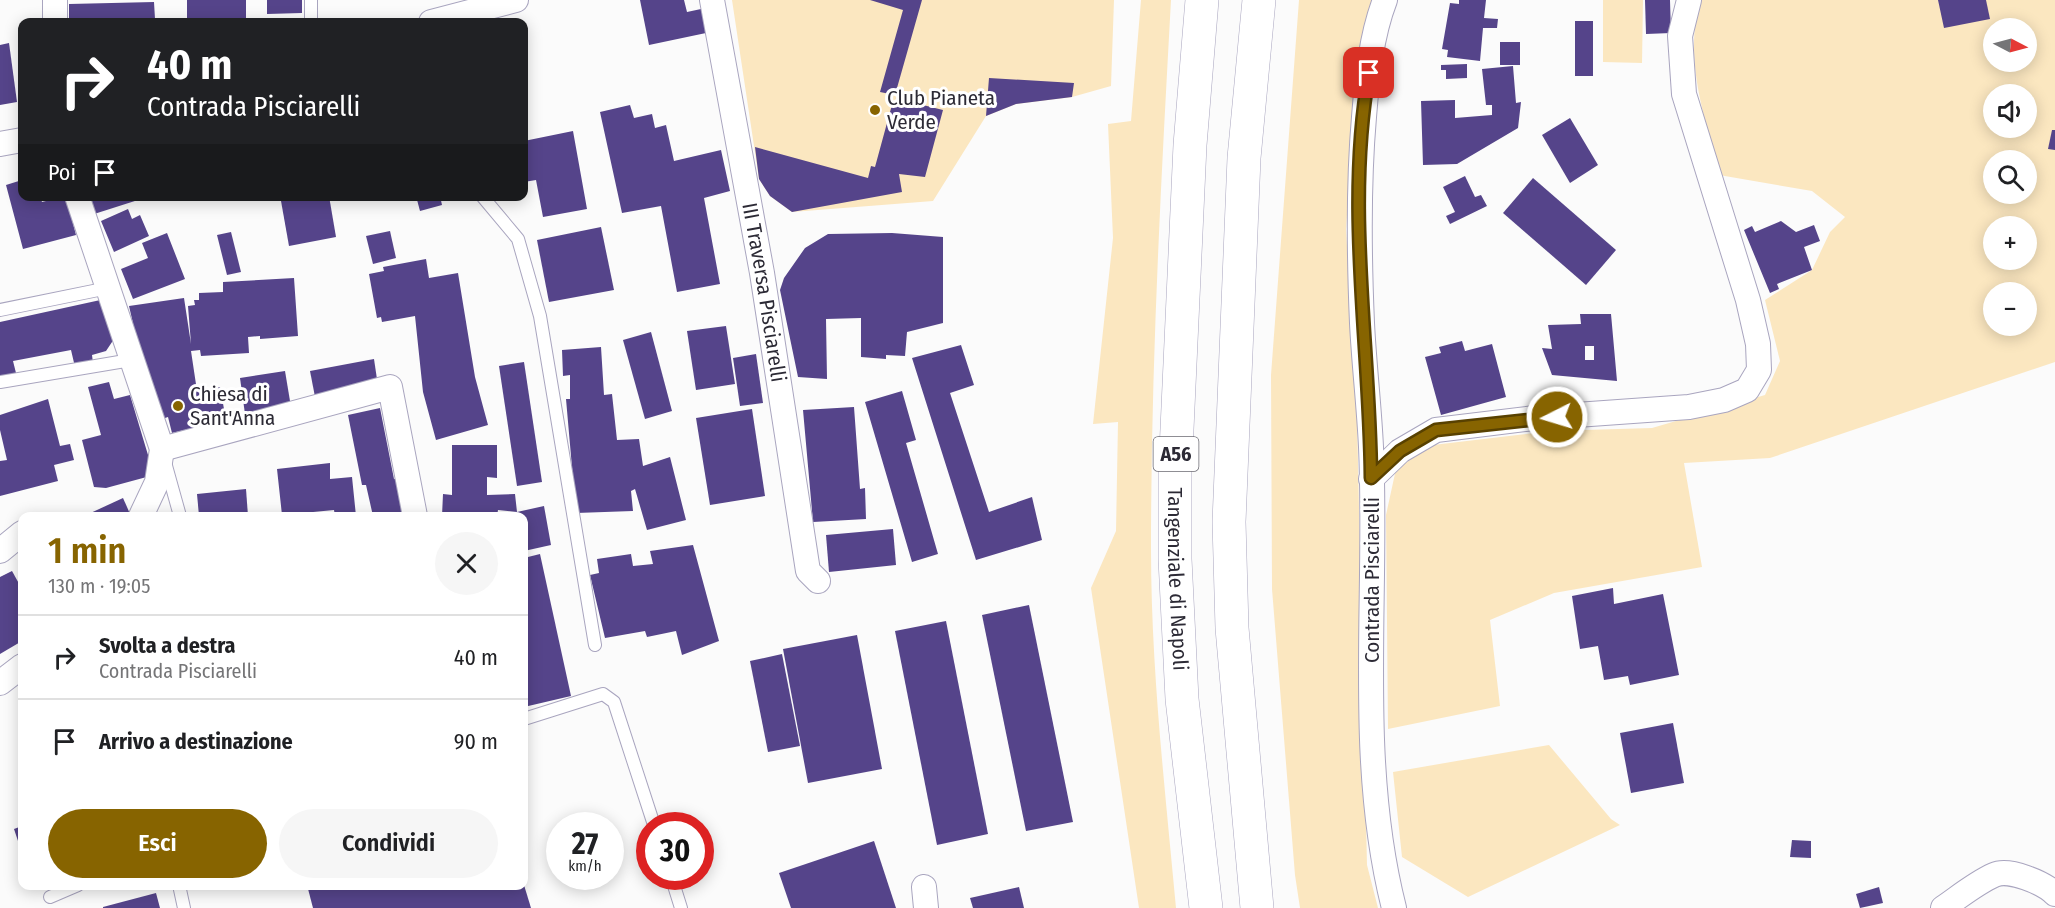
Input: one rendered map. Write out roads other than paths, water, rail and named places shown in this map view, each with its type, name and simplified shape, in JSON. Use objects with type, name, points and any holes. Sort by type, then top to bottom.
[{"type":"highway","name":"Tangenziale di Napoli","points":[[1202,0],[1189,169],[1175,473],[1174,559],[1182,699],[1206,908]]},
{"type":"highway","points":[[1257,908],[1232,628],[1229,522],[1244,158],[1259,0]]},
{"type":"street","points":[[54,0],[55,18]]},
{"type":"street","points":[[446,18],[516,0]]},
{"type":"street","name":"III Traversa Pisciarelli","points":[[712,0],[762,273],[808,571],[818,581]]},
{"type":"street","name":"Contrada Pisciarelli","points":[[1385,0],[1379,15],[1366,92],[1359,176],[1362,323],[1371,478],[1373,763],[1386,874],[1394,908]]},
{"type":"street","points":[[1371,478],[1400,451],[1436,430],[1534,418],[1689,407],[1724,400],[1747,390],[1759,370],[1758,344],[1748,300],[1684,94],[1680,36],[1689,0]]},
{"type":"street","points":[[0,144],[18,141]]},
{"type":"street","points":[[79,201],[130,360],[162,449],[157,482],[143,512]]},
{"type":"street","points":[[162,449],[390,387],[415,512]]},
{"type":"street","points":[[0,550],[18,536]]},
{"type":"street","points":[[0,683],[18,669]]},
{"type":"street","points":[[1943,908],[1996,874],[2020,876],[2047,886],[2055,894]]},
{"type":"lane","points":[[311,0],[311,18]]},
{"type":"lane","points":[[486,201],[518,239],[540,316],[595,645]]},
{"type":"lane","points":[[0,310],[108,288]]},
{"type":"lane","points":[[0,382],[130,360]]},
{"type":"lane","points":[[162,449],[179,512]]},
{"type":"lane","points":[[528,718],[603,694],[614,702],[650,812]]},
{"type":"lane","points":[[50,897],[66,890]]},
{"type":"lane","points":[[180,890],[184,908]]},
{"type":"lane","points":[[675,890],[681,908]]},
{"type":"place","name":"Club Pianeta Verde","points":[[875,110]]},
{"type":"place","name":"Chiesa di Sant'Anna","points":[[178,406]]}]
